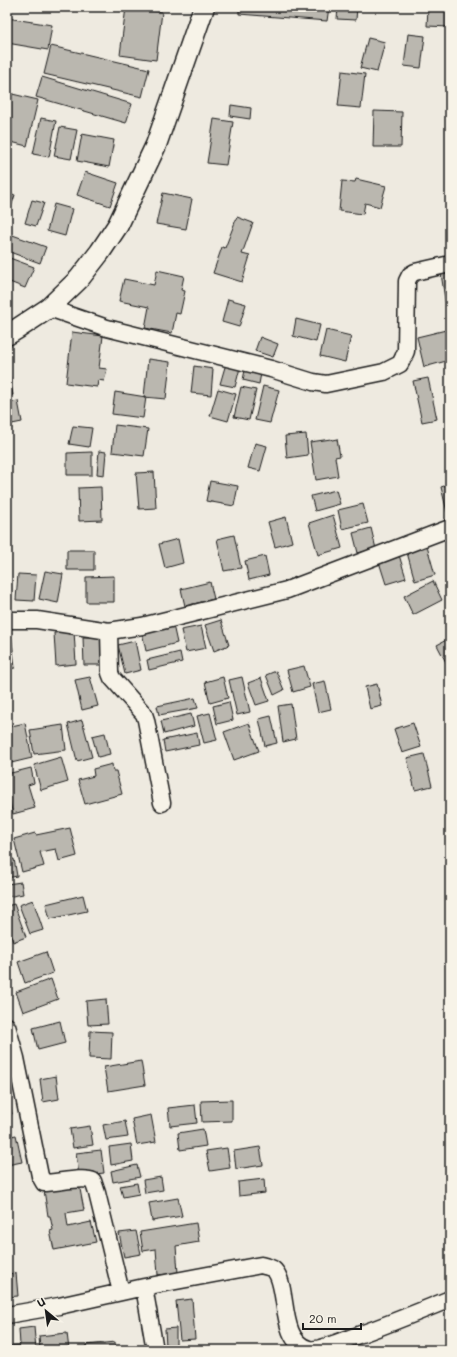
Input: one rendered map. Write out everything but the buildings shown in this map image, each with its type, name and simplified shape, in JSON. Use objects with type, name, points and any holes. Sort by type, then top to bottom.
[{"type":"street","points":[[7,335],[48,308],[79,279],[100,252],[118,225],[156,145],[204,7]]},
{"type":"street","points":[[48,308],[107,328],[271,369],[313,382],[326,384],[384,372],[400,364],[406,351],[407,281],[410,275],[415,272],[450,264]]},
{"type":"street","points":[[7,620],[37,620],[109,631],[142,626],[287,590],[449,532]]},
{"type":"street","points":[[109,631],[110,673],[112,678],[144,714],[162,803]]},
{"type":"street","points":[[7,1026],[16,1058],[40,1176],[44,1183],[85,1179],[93,1181],[121,1292]]},
{"type":"street","points":[[7,1315],[59,1306],[144,1287],[261,1265],[272,1269],[279,1278],[286,1316],[292,1334],[300,1344],[310,1349],[327,1346],[387,1325],[450,1299]]},
{"type":"street","points":[[144,1287],[155,1350]]}]
